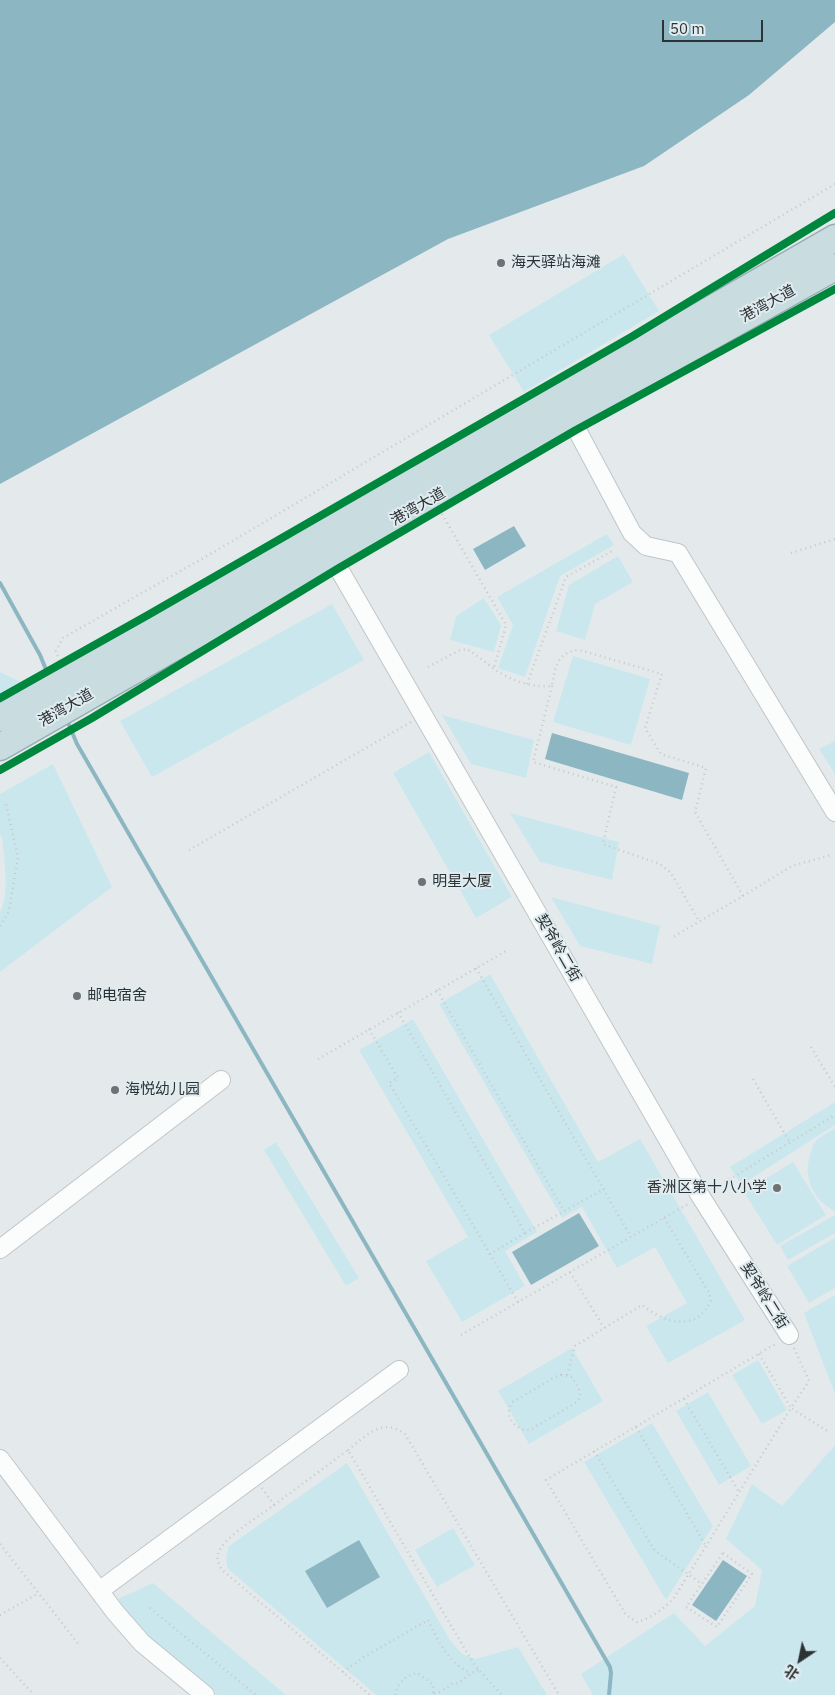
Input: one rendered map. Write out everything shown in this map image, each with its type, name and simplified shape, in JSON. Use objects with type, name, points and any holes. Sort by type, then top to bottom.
[{"type":"highway","name":"港湾大道","points":[[0,747],[40,709],[67,674],[835,238]]},
{"type":"highway","name":"港湾大道","points":[[67,674],[332,557],[570,418],[835,267]]},
{"type":"highway","name":"港湾大道","points":[[0,718],[40,709]]},
{"type":"street","points":[[570,418],[632,533],[646,546],[678,553],[835,812]]},
{"type":"street","name":"契爷岭二街","points":[[332,557],[701,1197],[789,1335]]},
{"type":"street","points":[[0,1249],[221,1080]]},
{"type":"street","points":[[99,1591],[399,1370]]},
{"type":"street","points":[[0,1459],[99,1591],[142,1643],[205,1695]]},
{"type":"path","points":[[67,674],[56,651],[63,638],[253,529],[835,184]]},
{"type":"path","points":[[431,515],[448,505]]},
{"type":"path","points":[[440,510],[506,625],[494,668]]},
{"type":"path","points":[[791,552],[835,539]]},
{"type":"path","points":[[528,684],[566,577],[612,551]]},
{"type":"path","points":[[428,667],[460,650],[467,649],[494,668],[528,684],[540,687],[552,686]]},
{"type":"path","points":[[699,922],[671,873],[660,864],[603,844],[616,787],[533,762],[556,665],[560,659],[572,651],[579,650],[662,674],[645,728],[661,754],[706,768],[695,812],[743,896]]},
{"type":"path","points":[[189,850],[423,715]]},
{"type":"path","points":[[0,926],[9,911],[18,857],[6,804]]},
{"type":"path","points":[[673,936],[792,866],[830,855]]},
{"type":"path","points":[[318,1059],[508,950]]},
{"type":"path","points":[[476,968],[631,1237]]},
{"type":"path","points":[[437,990],[564,1211]]},
{"type":"path","points":[[398,1012],[526,1233]]},
{"type":"path","points":[[370,1029],[398,1078],[389,1083],[518,1302]]},
{"type":"path","points":[[811,1047],[835,1087]]},
{"type":"path","points":[[754,1080],[790,1143]]},
{"type":"path","points":[[461,1335],[701,1197],[835,1115]]},
{"type":"path","points":[[490,1254],[604,1189]]},
{"type":"path","points":[[567,1375],[576,1346],[642,1305],[652,1313],[680,1322],[692,1321],[707,1310],[711,1300],[708,1291],[664,1218]]},
{"type":"path","points":[[570,1272],[604,1328]]},
{"type":"path","points":[[789,1335],[809,1381],[674,1598],[657,1612],[637,1622],[626,1615],[546,1480],[789,1335]]},
{"type":"path","points":[[759,1354],[791,1408],[829,1432]]},
{"type":"path","points":[[567,1375],[572,1377],[581,1393],[581,1397],[577,1402],[530,1430],[525,1431],[516,1426],[508,1413],[513,1402],[555,1377],[567,1375]]},
{"type":"path","points":[[684,1399],[739,1492]]},
{"type":"path","points":[[370,1695],[231,1579],[221,1569],[217,1555],[222,1545],[231,1536],[377,1428],[387,1427],[397,1429],[405,1434],[559,1695]]},
{"type":"path","points":[[636,1427],[706,1546]]},
{"type":"path","points":[[348,1450],[463,1646],[479,1670],[502,1695]]},
{"type":"path","points":[[594,1451],[654,1551],[702,1584]]},
{"type":"path","points":[[254,1477],[274,1505]]},
{"type":"path","points":[[0,1544],[80,1646]]},
{"type":"path","points":[[723,1553],[752,1574],[717,1627],[686,1607],[702,1584],[723,1553]]},
{"type":"path","points":[[0,1615],[39,1593]]},
{"type":"path","points":[[150,1608],[256,1695]]},
{"type":"path","points":[[342,1672],[428,1620],[439,1642],[452,1660],[461,1669],[471,1673]]},
{"type":"path","points":[[0,1658],[34,1695]]},
{"type":"path","points":[[395,1695],[398,1685],[408,1674],[418,1673],[432,1685],[434,1694],[452,1684],[460,1683],[471,1673],[479,1670]]},
{"type":"shaded area","points":[[0,0],[835,0],[835,22],[749,95],[644,166],[448,239],[0,484]]},
{"type":"shaded area","points":[[624,254],[659,311],[524,392],[489,335]]},
{"type":"shaded area","points":[[514,526],[526,546],[485,570],[473,549]]},
{"type":"shaded area","points":[[607,534],[614,545],[560,576],[525,677],[498,668],[513,625],[497,597]]},
{"type":"shaded area","points":[[618,556],[633,582],[595,604],[585,640],[556,631],[569,585]]},
{"type":"shaded area","points":[[484,598],[501,625],[494,652],[450,640],[456,616]]},
{"type":"shaded area","points":[[332,604],[364,660],[152,777],[120,721]]},
{"type":"shaded area","points":[[573,656],[650,679],[631,745],[553,722]]},
{"type":"shaded area","points":[[0,672],[25,684],[0,699]]},
{"type":"shaded area","points":[[442,715],[534,740],[526,778],[471,764]]},
{"type":"shaded area","points":[[552,733],[689,773],[682,800],[545,759]]},
{"type":"shaded area","points":[[835,741],[835,774],[819,749]]},
{"type":"shaded area","points":[[429,752],[512,897],[476,918],[393,773]]},
{"type":"shaded area","points":[[53,764],[112,887],[0,972],[0,912],[5,895],[6,876],[0,834],[0,794]]},
{"type":"shaded area","points":[[510,813],[619,842],[612,880],[540,862]]},
{"type":"shaded area","points":[[551,897],[660,926],[652,964],[580,946]]},
{"type":"shaded area","points":[[490,974],[598,1162],[640,1139],[745,1320],[668,1363],[646,1326],[687,1303],[655,1247],[617,1268],[582,1207],[562,1218],[439,1004]]},
{"type":"shaded area","points":[[413,1019],[537,1232],[505,1251],[525,1286],[462,1322],[426,1261],[468,1237],[359,1050]]},
{"type":"shaded area","points":[[835,1102],[835,1125],[741,1185],[730,1167]]},
{"type":"shaded area","points":[[835,1128],[835,1211],[815,1194],[811,1186],[808,1169],[815,1142]]},
{"type":"shaded area","points":[[276,1142],[359,1278],[346,1286],[264,1150]]},
{"type":"shaded area","points":[[793,1162],[826,1215],[777,1245],[744,1192]]},
{"type":"shaded area","points":[[579,1213],[599,1246],[531,1285],[512,1252]]},
{"type":"shaded area","points":[[835,1215],[835,1233],[788,1260],[780,1246]]},
{"type":"shaded area","points":[[835,1238],[835,1288],[809,1303],[787,1266]]},
{"type":"shaded area","points":[[835,1295],[835,1394],[804,1313]]},
{"type":"shaded area","points":[[572,1348],[603,1401],[529,1444],[498,1391]]},
{"type":"shaded area","points":[[758,1360],[787,1410],[762,1424],[732,1375]]},
{"type":"shaded area","points":[[708,1392],[751,1466],[719,1485],[676,1411]]},
{"type":"shaded area","points":[[652,1423],[713,1526],[666,1600],[584,1462]]},
{"type":"shaded area","points":[[835,1445],[835,1695],[593,1695],[581,1674],[674,1613],[705,1646],[755,1606],[762,1570],[726,1539],[752,1484],[782,1506]]},
{"type":"shaded area","points":[[347,1463],[450,1640],[462,1654],[476,1659],[518,1647],[547,1695],[376,1695],[228,1569],[226,1558],[229,1546]]},
{"type":"shaded area","points":[[453,1528],[475,1565],[437,1587],[415,1550]]},
{"type":"shaded area","points":[[359,1540],[380,1577],[327,1608],[305,1571]]},
{"type":"shaded area","points":[[723,1560],[747,1576],[716,1621],[692,1605]]},
{"type":"shaded area","points":[[153,1583],[286,1695],[217,1695],[145,1636],[118,1599]]},
{"type":"waterway","points":[[0,583],[40,655],[50,679]]},
{"type":"waterway","points":[[67,720],[77,744],[610,1667],[609,1695]]},
{"type":"cycle path","points":[[0,698],[633,336],[835,213]]},
{"type":"cycle path","points":[[0,770],[92,718],[339,568],[576,430],[835,289]]},
{"type":"place","name":"海天驿站海滩","points":[[501,263]]},
{"type":"place","name":"明星大厦","points":[[422,882]]},
{"type":"place","name":"邮电宿舍","points":[[77,996]]},
{"type":"place","name":"海悦幼儿园","points":[[115,1090]]},
{"type":"place","name":"香洲区第十八小学","points":[[777,1188]]}]
